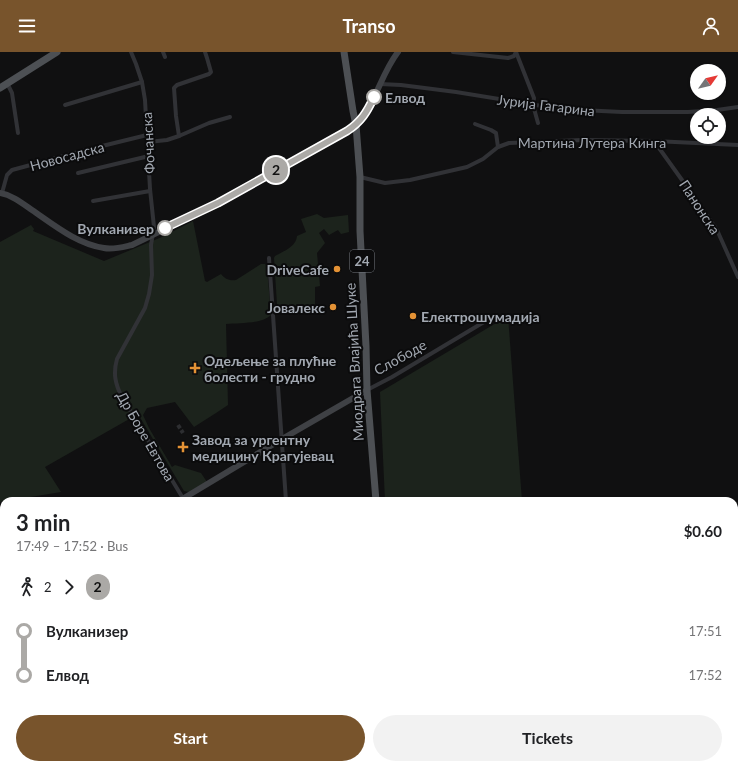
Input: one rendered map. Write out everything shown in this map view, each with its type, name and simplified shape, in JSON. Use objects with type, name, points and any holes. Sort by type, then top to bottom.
[{"type":"main road","points":[[0,87],[57,52]]},
{"type":"main road","name":"24","points":[[344,52],[356,125]]},
{"type":"main road","name":"Миодрага Влајића Шуке","points":[[356,125],[360,177],[360,231],[367,390],[376,497]]},
{"type":"street","name":"Фочанска","points":[[131,52],[142,82],[146,100],[150,191],[154,227],[152,236]]},
{"type":"street","points":[[163,52],[165,57]]},
{"type":"street","points":[[179,136],[174,90],[177,85],[211,72],[205,52]]},
{"type":"street","points":[[1,193],[16,199],[71,236],[91,245],[106,249],[132,246],[165,228],[218,203],[356,125],[368,110],[380,84],[398,52]]},
{"type":"street","points":[[453,52],[508,58],[514,56],[516,52]]},
{"type":"street","points":[[516,52],[534,98],[533,105],[538,123]]},
{"type":"street","points":[[65,105],[142,82]]},
{"type":"street","points":[[7,83],[12,93],[18,133]]},
{"type":"street","name":"Јурија Гагарина","points":[[380,84],[401,85],[456,92],[560,109],[622,112],[688,112],[738,107]]},
{"type":"street","points":[[148,142],[167,140],[230,117]]},
{"type":"street","points":[[475,124],[496,133],[498,147]]},
{"type":"street","name":"Новосадска","points":[[1,193],[7,175],[12,170],[147,135]]},
{"type":"street","name":"Мартина Лутера Кинга","points":[[360,177],[385,183],[410,180],[467,166],[483,159],[498,147],[509,143],[582,140],[654,141],[738,145]]},
{"type":"street","name":"Панонска","points":[[654,141],[717,230],[738,277]]},
{"type":"street","points":[[78,173],[148,156]]},
{"type":"street","points":[[93,201],[150,191]]},
{"type":"street","name":"Др Боре Евтова","points":[[152,236],[152,275],[149,294],[142,314],[117,359],[115,366],[115,377],[122,397],[180,497]]},
{"type":"street","points":[[269,258],[286,497]]},
{"type":"street","name":"Слободе","points":[[187,497],[282,439],[489,320]]},
{"type":"shaded area","points":[[317,214],[324,218],[348,215],[349,232],[341,234],[338,230],[329,235],[324,229],[319,233],[325,243],[317,253],[320,286],[315,287],[315,306],[279,309],[277,304],[274,258],[292,246],[297,236],[306,232],[301,219]]},
{"type":"shaded area","points":[[193,221],[205,281],[207,282],[221,274],[227,279],[236,280],[261,264],[265,264],[267,266],[271,315],[256,322],[226,324],[228,405],[194,427],[175,402],[147,408],[143,415],[172,467],[175,465],[201,473],[207,482],[189,492],[184,491],[138,414],[45,467],[61,492],[30,497],[0,497],[0,242],[31,225],[34,229],[33,231],[104,261],[162,237]]},
{"type":"shaded area","points":[[508,316],[522,497],[385,497],[380,392]]},
{"type":"tunnel","points":[[178,425],[183,433]]},
{"type":"bus line","name":"2","points":[[165,228],[218,203],[347,131],[356,125],[364,115],[374,97]]},
{"type":"place","name":"Елвод","points":[[374,97]]},
{"type":"place","name":"Вулканизер","points":[[165,228]]},
{"type":"place","name":"DriveCafe","points":[[337,269]]},
{"type":"place","name":"Јовалекс","points":[[333,307]]},
{"type":"place","name":"Електрошумадија","points":[[413,316]]},
{"type":"place","name":"Одељење за плућне болести - грудно","points":[[195,368]]},
{"type":"place","name":"Завод за ургентну медицину Крагујевац","points":[[183,447]]}]
